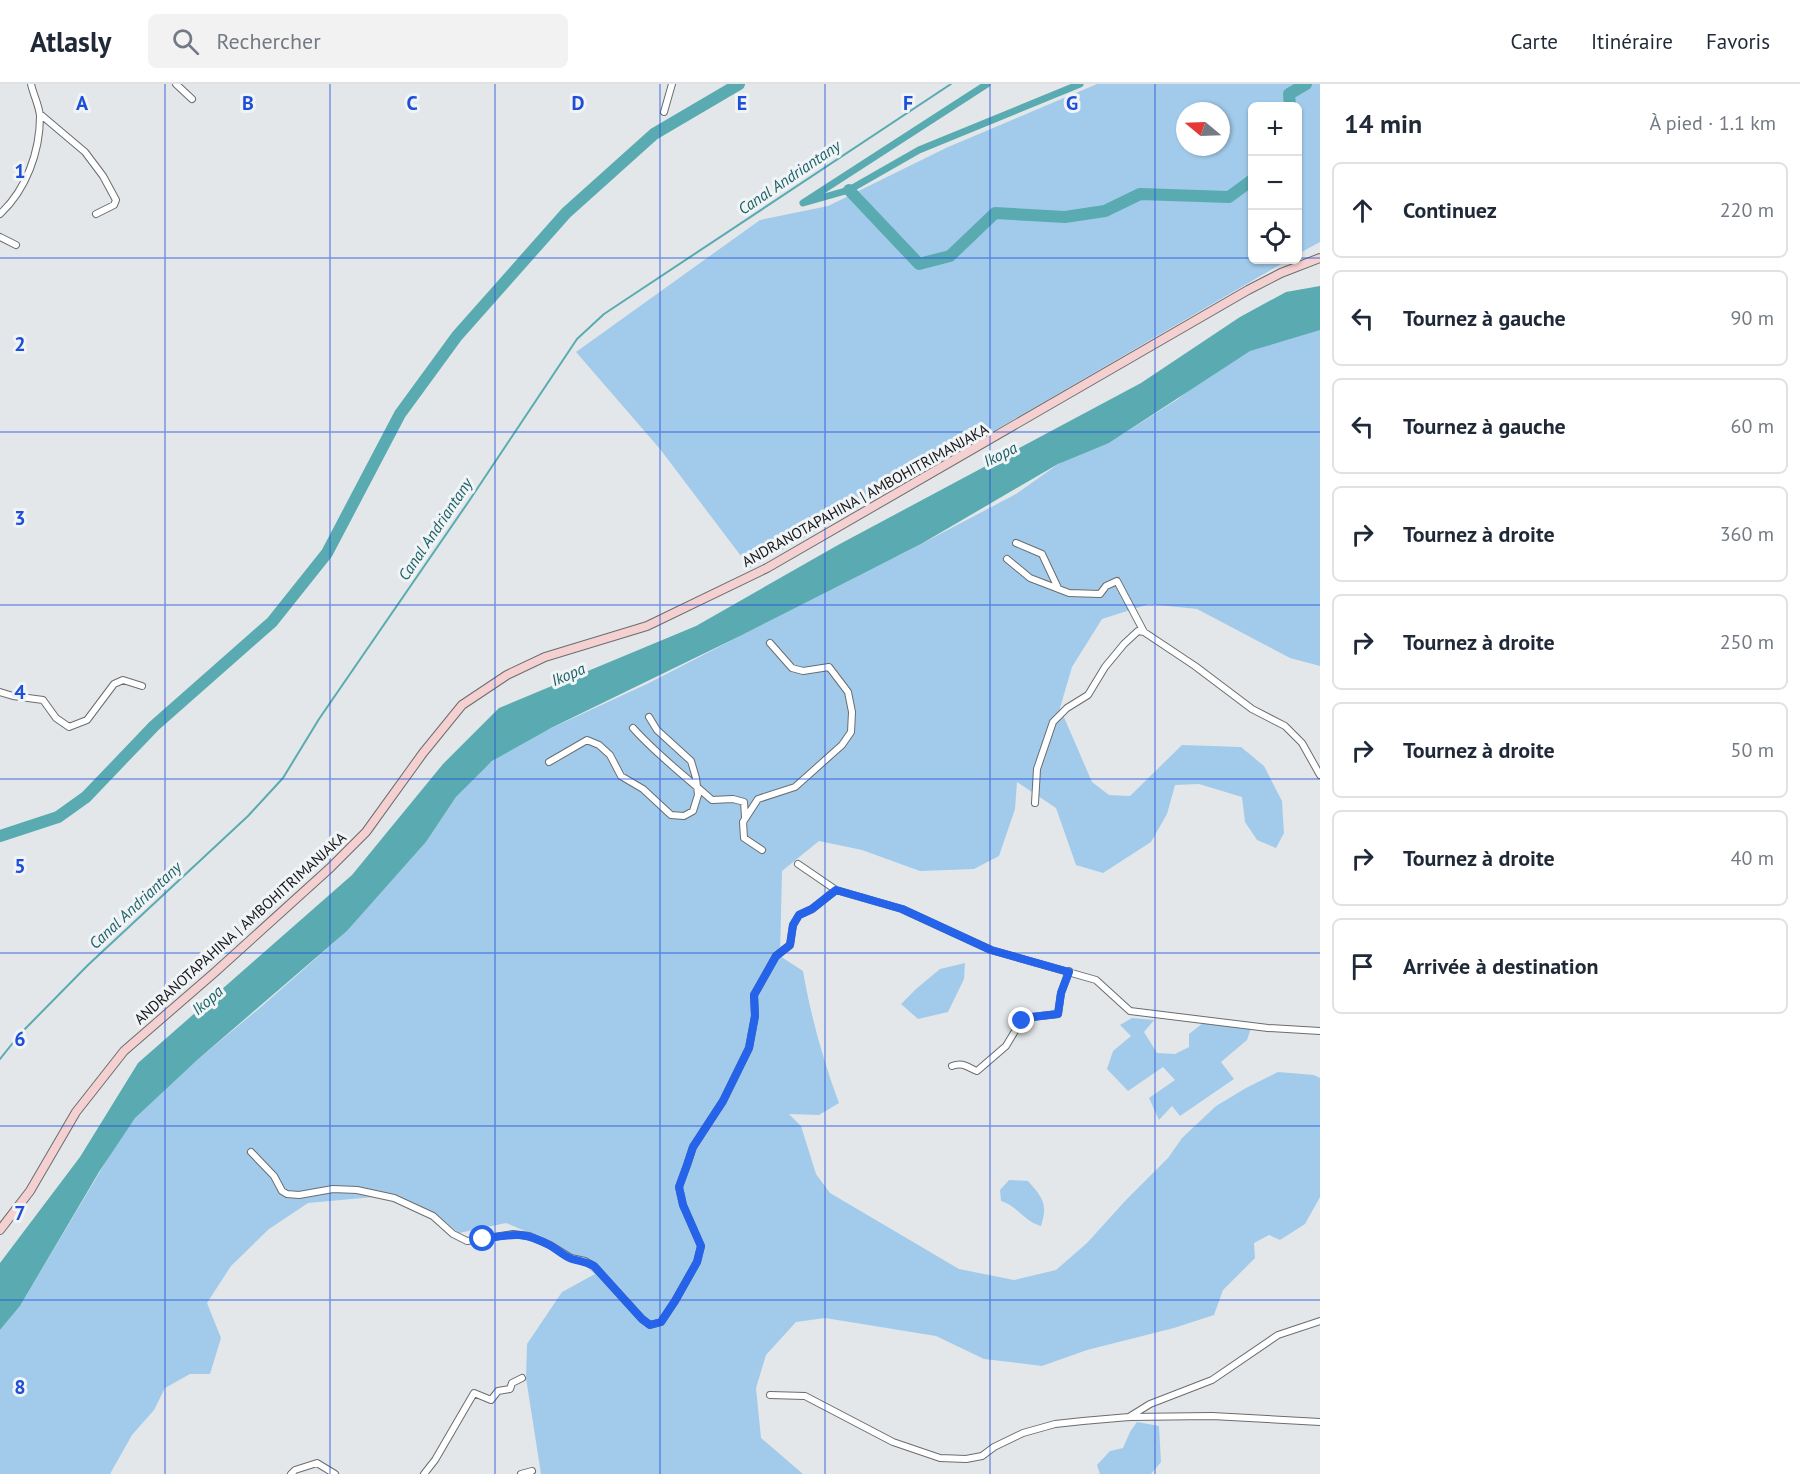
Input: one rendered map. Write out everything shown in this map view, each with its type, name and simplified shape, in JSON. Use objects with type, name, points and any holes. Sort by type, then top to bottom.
[{"type":"main road","name":"ANDRANOTAPAHINA | AMBOHITRIMANJAKA","points":[[0,1230],[30,1191],[76,1112],[124,1051],[214,973],[330,868],[366,832],[423,753],[462,705],[507,675],[545,657],[647,626],[767,568],[1248,290],[1281,273],[1320,258]]},
{"type":"street","points":[[0,214],[12,203],[27,179],[37,145],[40,114],[31,84]]},
{"type":"street","points":[[176,84],[192,99]]},
{"type":"street","points":[[664,112],[672,84]]},
{"type":"street","points":[[40,114],[85,152],[104,176],[116,200],[114,205],[96,214]]},
{"type":"street","points":[[0,237],[16,245]]},
{"type":"street","points":[[1016,543],[1042,554],[1058,589]]},
{"type":"street","points":[[1008,559],[1030,578],[1069,593],[1100,594],[1106,586],[1117,581],[1144,632]]},
{"type":"street","points":[[1035,803],[1037,769],[1053,722],[1067,708],[1088,695],[1105,667],[1138,631],[1144,632],[1195,666],[1252,709],[1286,726],[1302,743],[1320,775]]},
{"type":"street","points":[[762,850],[744,838],[745,818],[758,799],[795,788],[842,746],[851,732],[852,712],[848,692],[829,668],[803,671],[792,668],[770,643]]},
{"type":"street","points":[[0,690],[13,696],[43,700],[56,718],[69,727],[87,720],[114,684],[123,680],[141,686]]},
{"type":"street","points":[[549,762],[587,740],[599,745],[610,755],[621,776],[643,789],[671,814],[684,816],[693,811],[698,795],[691,761],[657,730],[649,717]]},
{"type":"street","points":[[633,728],[653,750],[712,800],[733,799],[744,802],[745,818]]},
{"type":"street","points":[[798,864],[836,890],[902,909],[991,950],[1096,980],[1130,1011],[1268,1028],[1320,1031]]},
{"type":"street","points":[[251,1152],[274,1176],[282,1191],[287,1194],[299,1195],[333,1189],[394,1198],[433,1216],[453,1233],[467,1241],[513,1234],[529,1236],[571,1258],[594,1266],[642,1319],[650,1325],[661,1322],[697,1262],[701,1246],[683,1205],[679,1187],[693,1147],[723,1101],[749,1048],[755,1016],[754,995],[776,956],[790,945],[793,925],[799,915],[812,909],[836,890]]},
{"type":"street","points":[[952,1066],[957,1064],[969,1066],[977,1071],[1006,1046],[1022,1021],[1032,1017],[1058,1014],[1061,993],[1069,972]]},
{"type":"street","points":[[1129,1417],[1150,1404],[1212,1380],[1278,1335],[1320,1321]]},
{"type":"street","points":[[424,1474],[435,1460],[474,1393],[491,1400],[498,1390],[510,1389],[512,1383],[522,1378]]},
{"type":"street","points":[[770,1395],[805,1396],[892,1442],[940,1458],[966,1459],[982,1456],[994,1447],[1023,1433],[1055,1424],[1129,1417],[1212,1416],[1320,1422]]},
{"type":"street","points":[[291,1474],[295,1470],[317,1463],[335,1474]]},
{"type":"street","points":[[521,1474],[532,1471]]},
{"type":"shaded area","points":[[1097,84],[1320,84],[1320,242],[1302,252],[1302,102],[1248,102],[1248,264],[1281,264],[997,429],[750,568],[660,449],[576,352],[760,220],[828,206],[948,147]]},
{"type":"shaded area","points":[[1320,286],[1320,330],[1250,351],[1109,443],[1058,464],[921,544],[551,728],[492,761],[456,797],[426,842],[347,931],[196,1061],[135,1118],[99,1172],[20,1306],[0,1330],[0,1263],[80,1157],[138,1063],[352,875],[443,764],[499,708],[696,626],[838,545],[1141,383],[1240,317],[1286,292]]},
{"type":"shaded area","points":[[1320,324],[1320,666],[1290,658],[1197,609],[1149,604],[1102,619],[1072,667],[1060,708],[1092,782],[1109,795],[1130,796],[1182,745],[1241,747],[1264,766],[1282,801],[1284,833],[1276,848],[1257,840],[1245,822],[1242,797],[1199,784],[1175,785],[1167,814],[1151,842],[1103,873],[1076,865],[1056,808],[1017,782],[1015,809],[999,856],[974,869],[920,871],[862,850],[819,841],[782,871],[780,956],[803,971],[818,1038],[839,1103],[819,1115],[789,1114],[801,1126],[816,1174],[830,1193],[959,1269],[1014,1280],[1056,1270],[1087,1243],[1168,1158],[1182,1138],[1216,1106],[1278,1072],[1314,1075],[1320,1078],[1320,1197],[1305,1224],[1280,1240],[1269,1235],[1254,1243],[1255,1258],[1223,1290],[1214,1315],[1174,1328],[1087,1350],[1042,1366],[984,1359],[936,1336],[825,1318],[796,1322],[766,1355],[756,1388],[761,1438],[803,1474],[541,1474],[526,1378],[527,1344],[562,1292],[595,1274],[573,1256],[506,1223],[459,1233],[435,1213],[396,1195],[308,1203],[269,1229],[231,1266],[207,1303],[221,1338],[210,1374],[190,1374],[165,1388],[154,1410],[132,1435],[110,1474],[0,1474],[0,1330],[20,1306],[126,1128],[167,1080],[196,1061],[347,931],[426,842],[456,797],[484,768],[508,748],[649,683],[840,582],[902,554],[1016,494],[1064,460],[1109,443],[1178,399],[1235,352]]},
{"type":"shaded area","points":[[965,963],[964,979],[948,1012],[918,1019],[901,1004],[940,969]]},
{"type":"shaded area","points":[[1132,1018],[1154,1020],[1144,1032],[1157,1053],[1175,1054],[1189,1047],[1189,1034],[1203,1023],[1251,1028],[1247,1040],[1221,1062],[1234,1079],[1180,1116],[1172,1106],[1159,1120],[1149,1098],[1175,1080],[1163,1067],[1128,1091],[1107,1069],[1113,1051],[1131,1036],[1120,1025]]},
{"type":"shaded area","points":[[1009,1180],[1028,1181],[1037,1192],[1044,1207],[1041,1226],[1001,1201],[1000,1190]]},
{"type":"shaded area","points":[[1137,1422],[1159,1426],[1161,1462],[1151,1474],[1100,1474],[1097,1465],[1110,1451],[1123,1448]]},
{"type":"waterway","points":[[0,836],[58,817],[86,797],[154,726],[272,622],[327,553],[400,414],[457,336],[566,213],[654,134],[739,84]]},
{"type":"waterway","name":"Canal Andriantany","points":[[0,1059],[20,1034],[88,965],[248,816],[283,778],[319,719],[577,339],[604,314],[951,84]]},
{"type":"waterway","points":[[987,84],[803,203],[849,190],[919,150],[1080,84]]},
{"type":"waterway","name":"Ikopa","points":[[1290,102],[1289,94],[1306,84]]},
{"type":"waterway","name":"Ikopa","points":[[849,190],[919,264],[950,256],[995,213],[1065,217],[1105,211],[1140,194],[1229,197],[1248,183]]},
{"type":"route","points":[[483,1239],[513,1234],[529,1236],[571,1258],[585,1261],[594,1266],[642,1319],[650,1325],[661,1322],[697,1262],[701,1246],[683,1205],[679,1187],[693,1147],[723,1101],[749,1048],[755,1016],[754,995],[776,956],[790,945],[793,925],[799,915],[812,909],[836,890],[902,909],[991,950],[1069,972],[1061,993],[1058,1014],[1032,1017],[1022,1021]]}]
